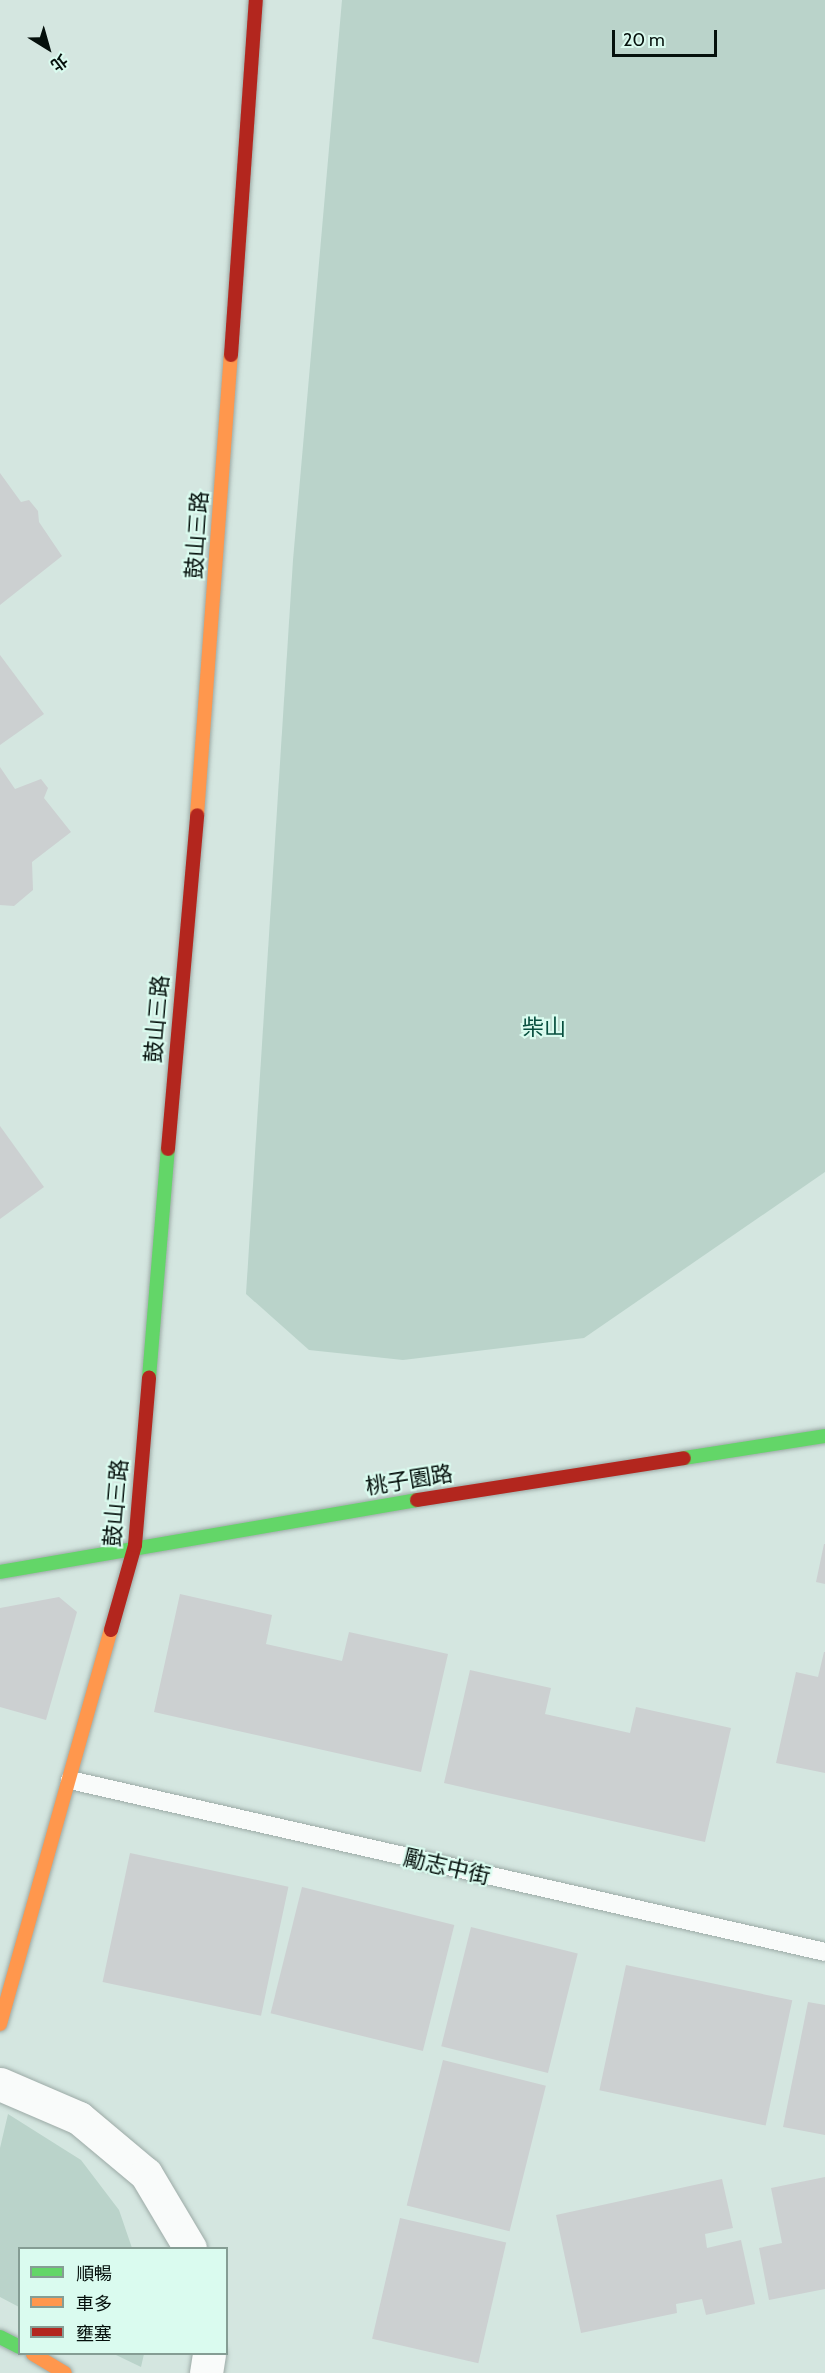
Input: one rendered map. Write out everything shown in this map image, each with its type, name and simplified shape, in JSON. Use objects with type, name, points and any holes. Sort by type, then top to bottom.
[{"type":"street","name":"鼓山三路","points":[[0,2024],[135,1545],[207,691],[256,0]]},
{"type":"street","name":"桃子園路","points":[[0,1572],[135,1545],[825,1436]]},
{"type":"street","points":[[0,2084],[79,2118],[146,2174],[189,2247]]},
{"type":"street","points":[[0,2337],[18,2346]]},
{"type":"street","points":[[35,2355],[65,2373]]},
{"type":"street","points":[[206,2373],[208,2355]]},
{"type":"lane","name":"勵志中街","points":[[70,1780],[825,1952]]},
{"type":"green space","name":"柴山","points":[[342,0],[825,0],[825,1172],[584,1338],[403,1360],[309,1350],[246,1294],[293,560]]},
{"type":"green space","points":[[8,2114],[81,2160],[119,2210],[132,2247],[18,2247],[18,2306],[0,2297],[0,2148]]},
{"type":"green space","points":[[116,2355],[144,2355],[141,2367]]},
{"type":"building","points":[[0,473],[21,502],[29,500],[38,511],[39,522],[62,556],[0,605]]},
{"type":"building","points":[[0,655],[44,714],[0,745]]},
{"type":"building","points":[[0,767],[15,789],[41,779],[48,788],[44,798],[71,832],[32,862],[33,890],[14,906],[0,905]]},
{"type":"building","points":[[0,1126],[44,1187],[0,1219]]},
{"type":"building","points":[[825,1544],[825,1584],[816,1582]]},
{"type":"building","points":[[180,1594],[272,1615],[266,1644],[342,1661],[349,1632],[448,1654],[421,1772],[154,1712]]},
{"type":"building","points":[[59,1597],[77,1612],[46,1720],[0,1707],[0,1608]]},
{"type":"building","points":[[824,1652],[825,1773],[776,1763],[796,1672],[818,1677]]},
{"type":"building","points":[[470,1670],[551,1688],[545,1714],[630,1733],[636,1707],[731,1728],[705,1842],[444,1783]]},
{"type":"building","points":[[130,1853],[288,1887],[261,2016],[103,1982]]},
{"type":"building","points":[[302,1887],[454,1925],[423,2051],[271,2013]]},
{"type":"building","points":[[471,1927],[578,1954],[548,2073],[441,2046]]},
{"type":"building","points":[[626,1965],[792,2000],[766,2126],[599,2090]]},
{"type":"building","points":[[808,2002],[825,2005],[825,2135],[783,2127]]},
{"type":"building","points":[[443,2060],[546,2086],[510,2231],[407,2206]]},
{"type":"building","points":[[825,2177],[825,2289],[769,2300],[759,2248],[782,2243],[771,2188]]},
{"type":"building","points":[[722,2179],[733,2228],[705,2234],[707,2248],[741,2240],[755,2304],[706,2315],[702,2299],[676,2304],[677,2313],[581,2333],[556,2215]]},
{"type":"building","points":[[400,2218],[506,2243],[478,2363],[372,2339]]},
{"type":"traffic: fast","points":[[149,1378],[168,1149]]},
{"type":"traffic: fast","points":[[684,1458],[825,1436]]},
{"type":"traffic: fast","points":[[0,1572],[417,1500]]},
{"type":"traffic: fast","points":[[0,2337],[18,2346]]},
{"type":"traffic: slow","points":[[197,815],[231,355]]},
{"type":"traffic: slow","points":[[0,2024],[111,1630]]},
{"type":"traffic: slow","points":[[35,2355],[65,2373]]},
{"type":"traffic: jam","points":[[231,355],[256,0]]},
{"type":"traffic: jam","points":[[168,1149],[197,815]]},
{"type":"traffic: jam","points":[[111,1630],[135,1545],[149,1378]]},
{"type":"traffic: jam","points":[[417,1500],[684,1458]]}]
